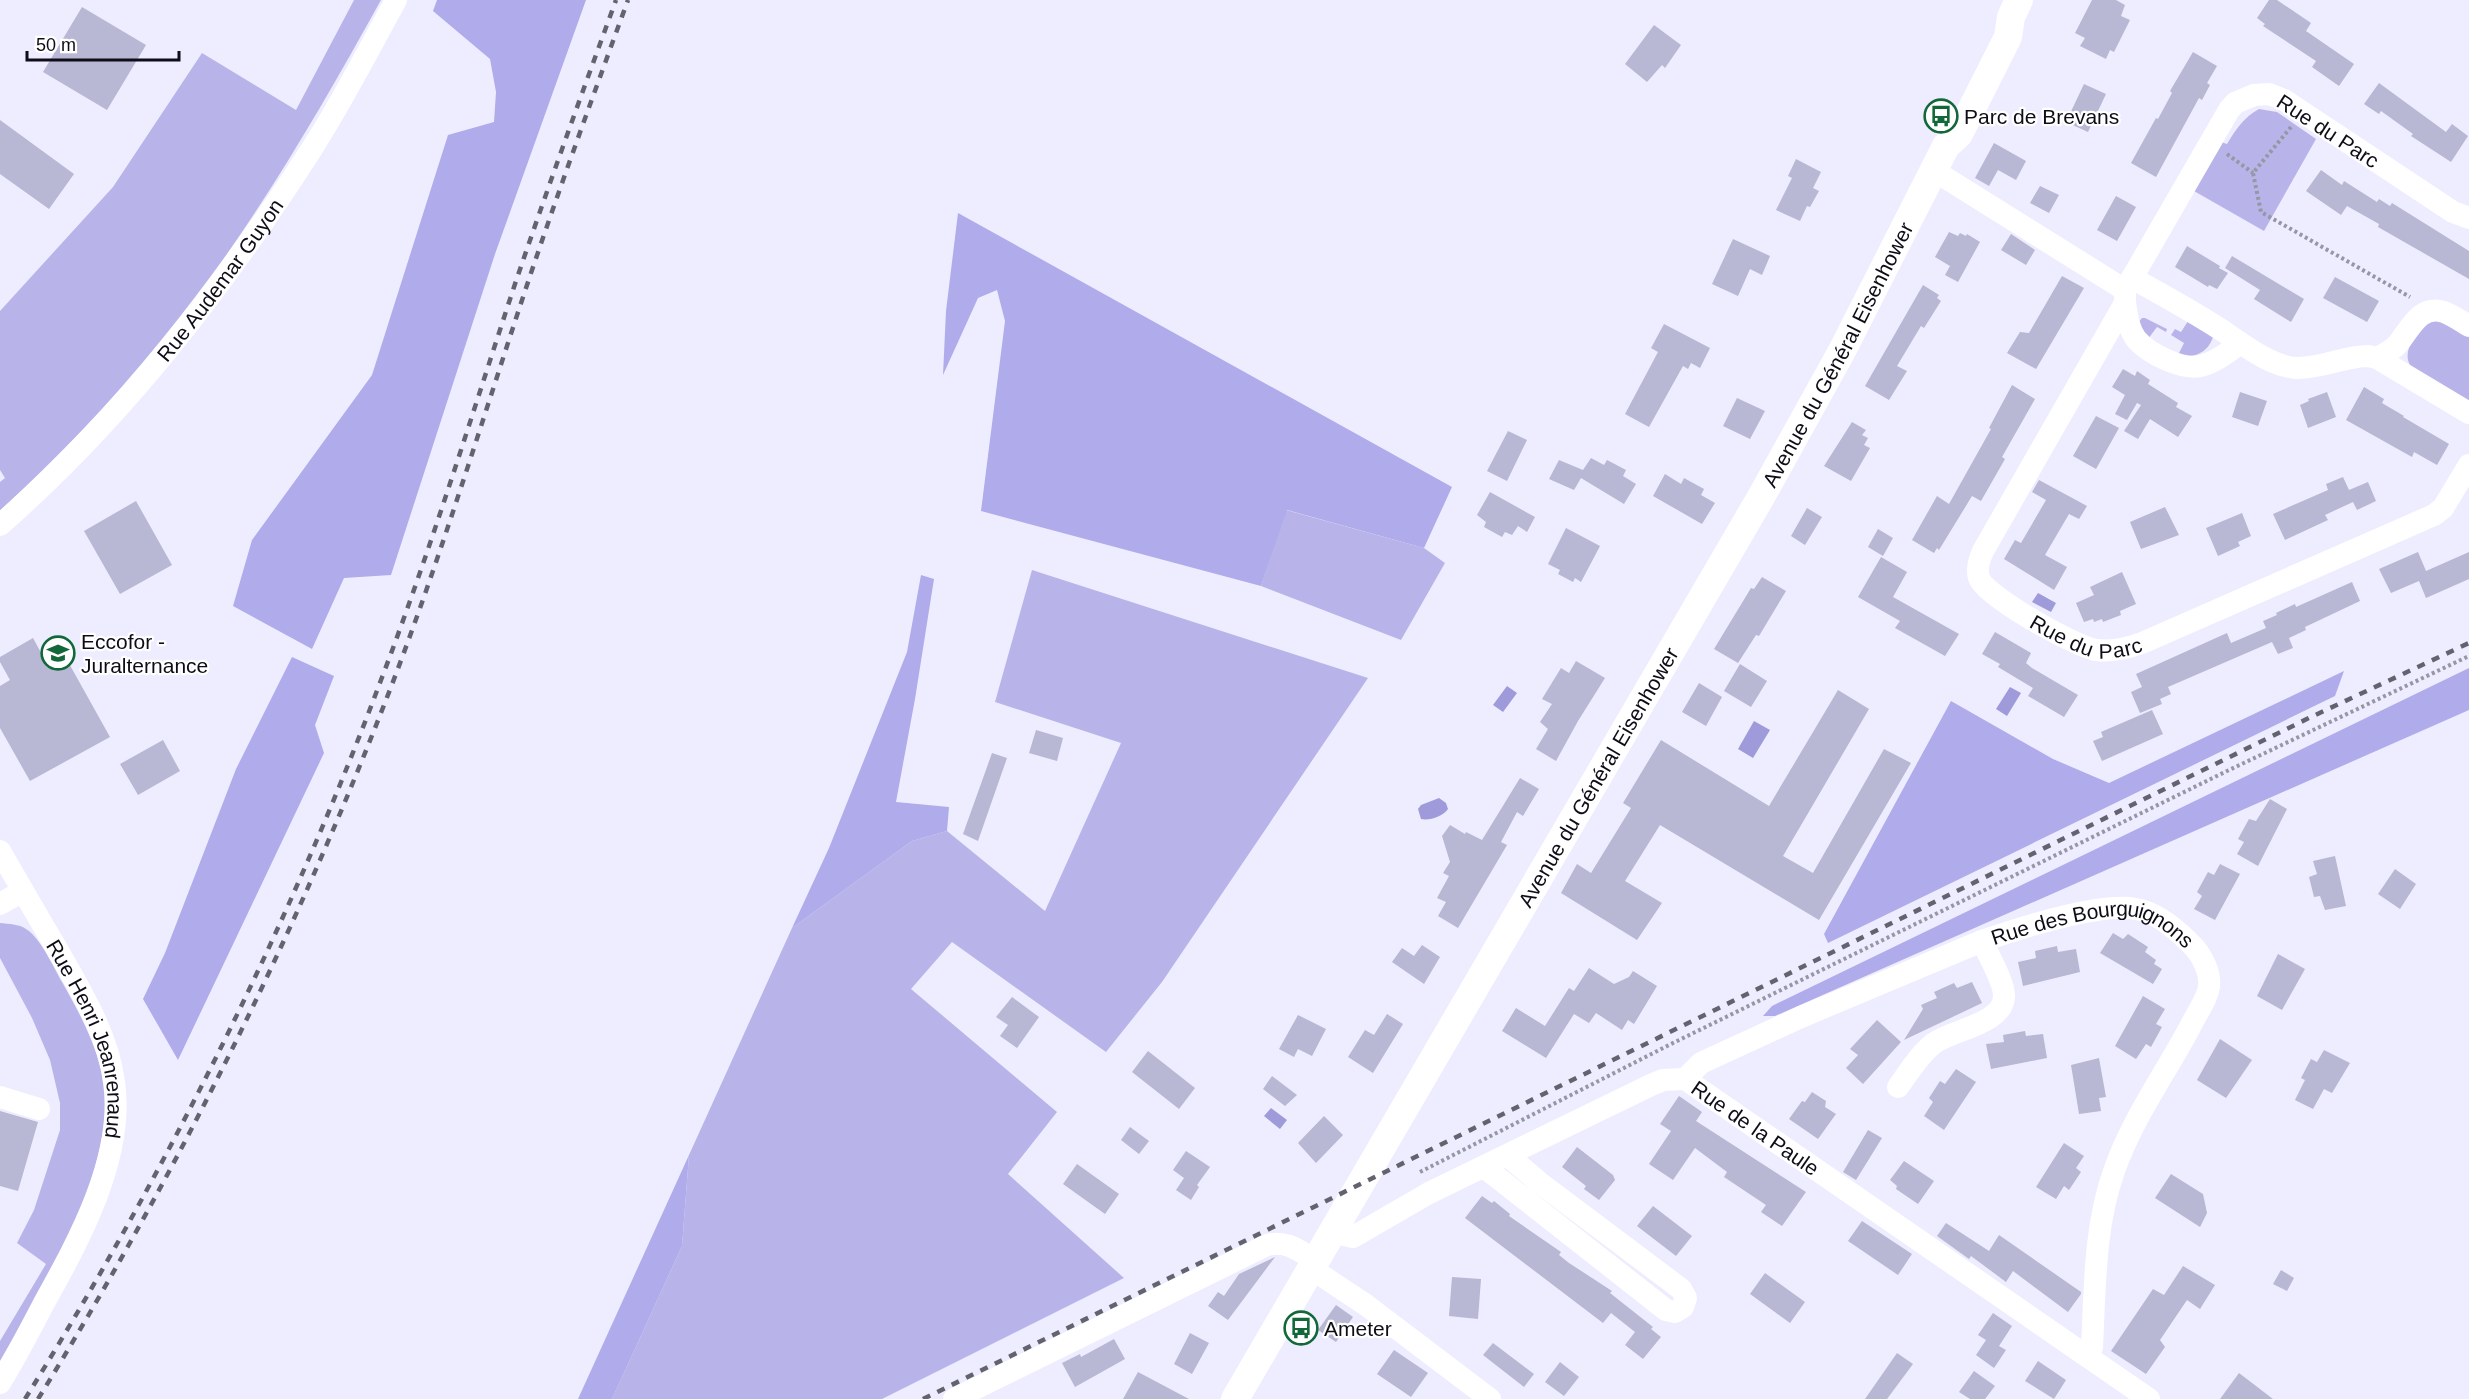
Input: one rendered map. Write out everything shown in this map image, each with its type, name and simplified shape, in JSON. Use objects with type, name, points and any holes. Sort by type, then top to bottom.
[{"type":"main road","name":"Avenue du Général Eisenhower","points":[[1235,1399],[1761,497],[1843,349],[1939,158],[1946,128],[1996,30],[2015,8]]},
{"type":"street","name":"Rue Audemar Guyon","points":[[0,525],[126,402],[199,311],[314,146],[396,0]]},
{"type":"street","name":"Rue du Parc","points":[[2469,218],[2452,212],[2277,96],[2254,95],[2235,103],[2210,141],[1983,551],[1978,569],[1983,585],[1997,597],[2078,645],[2100,651],[2135,645],[2434,515],[2443,508],[2469,465]]},
{"type":"street","points":[[1939,158],[2127,290],[2223,331],[2240,343],[2283,365],[2297,368],[2360,356],[2377,358],[2469,413]]},
{"type":"street","points":[[2127,290],[2127,321],[2137,339],[2174,363],[2187,368],[2203,366],[2221,357],[2240,343]]},
{"type":"street","points":[[2377,358],[2394,347],[2414,320],[2424,313],[2446,312],[2469,326]]},
{"type":"street","name":"Rue Henri Jeanrenaud","points":[[0,851],[91,1012],[101,1036],[114,1082],[115,1126],[110,1151],[92,1206],[63,1269],[0,1383]]},
{"type":"street","points":[[0,904],[23,891]]},
{"type":"street","name":"Rue des Bourguignons","points":[[1685,1079],[1701,1063],[1714,1056],[1982,941],[2047,922],[2101,910],[2138,909],[2179,932],[2200,956],[2208,977],[2209,990],[2139,1114],[2113,1172],[2100,1228],[2092,1347],[2086,1355]]},
{"type":"street","points":[[1898,1087],[1932,1045],[1989,1019],[2001,1009],[2004,991],[1982,941]]},
{"type":"street","name":"Rue de la Paule","points":[[1332,1232],[1353,1237],[1397,1210],[1657,1083],[1674,1078],[1685,1079],[2149,1399]]},
{"type":"street","points":[[0,1097],[39,1109]]},
{"type":"street","points":[[1484,1167],[1666,1310],[1675,1312],[1683,1307],[1686,1298],[1681,1289],[1508,1156]]},
{"type":"street","points":[[954,1399],[1267,1245],[1279,1242],[1288,1244],[1490,1399]]},
{"type":"path","points":[[2253,173],[2303,113]]},
{"type":"path","points":[[2210,141],[2253,173],[2261,212],[2415,300],[2424,313]]},
{"type":"path","points":[[1414,1176],[1438,1161],[1671,1044],[2227,771],[2469,656]]},
{"type":"shaded area","points":[[354,0],[381,0],[291,155],[243,231],[170,332],[124,386],[76,437],[0,511],[0,482],[5,478],[0,470],[0,311],[113,187],[202,53],[296,110]]},
{"type":"shaded area","points":[[437,0],[586,0],[495,254],[391,575],[344,578],[312,649],[233,606],[252,540],[372,375],[448,135],[494,122],[496,92],[490,59],[433,11]]},
{"type":"shaded area","points":[[2259,109],[2277,112],[2316,139],[2264,231],[2194,191],[2221,142],[2227,144],[2241,124]]},
{"type":"shaded area","points":[[958,213],[1452,487],[1424,548],[1287,510],[1261,586],[981,511],[1005,321],[997,290],[978,298],[943,375],[946,311]]},
{"type":"shaded area","points":[[2142,318],[2167,329],[2166,332],[2157,327],[2148,339],[2138,323]]},
{"type":"shaded area","points":[[2190,318],[2213,337],[2207,348],[2199,354],[2177,357],[2184,343],[2171,335],[2175,329],[2181,332]]},
{"type":"shaded area","points":[[2432,318],[2469,332],[2469,402],[2411,367],[2408,361],[2412,342],[2427,320]]},
{"type":"shaded area","points":[[1286,510],[1424,548],[1445,563],[1401,640],[1261,586]]},
{"type":"shaded area","points":[[1032,570],[1368,678],[1162,982],[1106,1052],[952,942],[911,989],[1057,1112],[1008,1174],[1124,1278],[882,1399],[612,1399],[682,1246],[689,1155],[792,928],[912,841],[947,831],[1045,911],[1121,743],[995,702]]},
{"type":"shaded area","points":[[921,575],[934,579],[896,802],[949,807],[947,831],[912,841],[792,928],[829,848],[907,652]]},
{"type":"shaded area","points":[[2038,593],[2056,603],[2051,612],[2032,602]]},
{"type":"shaded area","points":[[292,657],[334,676],[315,725],[324,753],[178,1060],[143,999],[165,953],[236,769]]},
{"type":"shaded area","points":[[2469,668],[2469,710],[1775,1016],[1763,1016],[1772,1006]]},
{"type":"shaded area","points":[[2344,671],[2335,696],[1828,943],[1824,934],[1951,701],[2053,759],[2109,783]]},
{"type":"shaded area","points":[[1507,686],[1517,693],[1503,712],[1493,705]]},
{"type":"shaded area","points":[[2010,687],[2021,693],[2007,716],[1996,709]]},
{"type":"shaded area","points":[[1754,721],[1770,730],[1753,758],[1738,749]]},
{"type":"shaded area","points":[[1439,798],[1446,803],[1448,809],[1436,817],[1421,819],[1418,809],[1421,805]]},
{"type":"shaded area","points":[[0,923],[17,925],[26,929],[46,953],[76,1007],[95,1049],[105,1092],[104,1126],[97,1161],[85,1196],[53,1266],[0,1361],[0,1341],[46,1264],[17,1243],[34,1210],[60,1130],[60,1103],[50,1060],[32,1018],[0,958]]},
{"type":"shaded area","points":[[1271,1108],[1287,1120],[1280,1129],[1264,1116]]},
{"type":"shaded area","points":[[689,1155],[682,1246],[612,1399],[578,1399]]},
{"type":"building","points":[[2092,0],[2116,0],[2125,5],[2121,16],[2130,20],[2114,52],[2110,50],[2106,59],[2080,46],[2085,38],[2075,33]]},
{"type":"building","points":[[2269,0],[2277,0],[2311,23],[2306,31],[2354,64],[2339,86],[2312,67],[2316,61],[2263,26],[2265,24],[2257,18]]},
{"type":"building","points":[[82,7],[146,45],[107,110],[43,72]]},
{"type":"building","points":[[1654,25],[1681,45],[1665,68],[1662,65],[1647,82],[1625,64]]},
{"type":"building","points":[[2193,52],[2217,66],[2207,83],[2210,85],[2202,100],[2199,98],[2156,177],[2131,163],[2156,118],[2158,119],[2172,93],[2170,91]]},
{"type":"building","points":[[2379,83],[2446,132],[2452,124],[2468,136],[2451,162],[2411,136],[2413,134],[2381,111],[2379,114],[2364,104]]},
{"type":"building","points":[[2084,84],[2106,94],[2088,132],[2066,122]]},
{"type":"building","points":[[0,120],[74,174],[49,209],[0,174]]},
{"type":"building","points":[[1994,143],[2026,161],[2016,180],[1998,170],[1989,186],[1975,178]]},
{"type":"building","points":[[1796,159],[1821,172],[1813,188],[1819,191],[1810,207],[1807,206],[1800,221],[1776,210],[1792,178],[1788,176]]},
{"type":"building","points":[[2321,170],[2342,185],[2344,181],[2377,202],[2379,199],[2390,206],[2392,203],[2469,251],[2469,279],[2378,227],[2379,224],[2347,206],[2341,215],[2306,191]]},
{"type":"building","points":[[2040,186],[2059,195],[2049,213],[2030,203]]},
{"type":"building","points":[[2116,196],[2136,207],[2117,241],[2097,230]]},
{"type":"building","points":[[1949,232],[1958,236],[1960,233],[1966,236],[1967,234],[1980,242],[1958,282],[1945,275],[1950,266],[1935,257]]},
{"type":"building","points":[[2011,234],[2035,250],[2026,265],[2001,250]]},
{"type":"building","points":[[1733,239],[1770,256],[1762,275],[1750,269],[1738,296],[1712,284]]},
{"type":"building","points":[[2187,246],[2228,273],[2217,289],[2209,285],[2208,287],[2175,267]]},
{"type":"building","points":[[2232,256],[2304,299],[2291,322],[2254,299],[2260,290],[2225,268]]},
{"type":"building","points":[[2062,276],[2084,288],[2036,369],[2007,353],[2020,332],[2029,333]]},
{"type":"building","points":[[2335,277],[2379,301],[2367,322],[2323,298]]},
{"type":"building","points":[[1923,285],[1939,295],[1937,298],[1941,301],[1924,328],[1921,326],[1897,366],[1907,371],[1889,400],[1865,386]]},
{"type":"building","points":[[1664,324],[1710,348],[1700,368],[1691,363],[1688,369],[1683,366],[1649,427],[1625,414],[1658,352],[1651,348]]},
{"type":"building","points":[[2123,369],[2135,376],[2137,371],[2150,380],[2148,384],[2178,403],[2176,407],[2192,416],[2178,437],[2150,419],[2138,439],[2124,431],[2141,405],[2137,403],[2127,420],[2115,414],[2125,395],[2112,387]]},
{"type":"building","points":[[2012,385],[2035,399],[2002,457],[2005,459],[1981,501],[1972,496],[1939,550],[1937,548],[1934,553],[1912,540],[1937,496],[1949,504],[1991,429],[1989,428]]},
{"type":"building","points":[[2364,387],[2384,399],[2382,403],[2449,444],[2437,465],[2414,452],[2412,457],[2346,420]]},
{"type":"building","points":[[2240,392],[2267,401],[2258,426],[2232,417]]},
{"type":"building","points":[[2327,392],[2336,417],[2308,428],[2300,405],[2309,401],[2308,399]]},
{"type":"building","points":[[1737,398],[1765,411],[1750,439],[1723,426]]},
{"type":"building","points":[[2096,416],[2119,428],[2096,469],[2073,456]]},
{"type":"building","points":[[1852,422],[1866,430],[1862,435],[1868,438],[1864,445],[1870,448],[1851,481],[1824,466]]},
{"type":"building","points":[[1508,431],[1527,440],[1507,481],[1487,471]]},
{"type":"building","points":[[1591,458],[1604,465],[1607,460],[1626,470],[1623,476],[1636,484],[1624,504],[1581,478],[1574,490],[1549,479],[1559,460],[1583,470]]},
{"type":"building","points":[[1665,474],[1681,484],[1684,478],[1704,489],[1701,495],[1715,503],[1702,524],[1653,496]]},
{"type":"building","points":[[2343,477],[2349,490],[2368,482],[2376,501],[2357,510],[2353,502],[2325,515],[2328,520],[2285,540],[2273,514],[2328,490],[2326,484]]},
{"type":"building","points":[[2039,480],[2087,506],[2079,519],[2069,514],[2045,555],[2067,567],[2054,590],[2004,559],[2015,540],[2021,543],[2046,500],[2032,492]]},
{"type":"building","points":[[1490,492],[1535,517],[1527,532],[1518,526],[1512,535],[1505,532],[1502,537],[1484,527],[1486,522],[1477,515]]},
{"type":"building","points":[[136,501],[172,565],[120,594],[84,531]]},
{"type":"building","points":[[2165,507],[2179,535],[2141,549],[2130,522]]},
{"type":"building","points":[[1807,508],[1822,517],[1805,545],[1791,536]]},
{"type":"building","points":[[2242,513],[2251,536],[2238,542],[2240,546],[2218,556],[2206,528]]},
{"type":"building","points":[[1566,528],[1600,546],[1581,582],[1575,578],[1573,582],[1558,574],[1560,570],[1548,564]]},
{"type":"building","points":[[1878,529],[1893,538],[1883,556],[1868,547]]},
{"type":"building","points":[[2418,552],[2426,571],[2469,552],[2469,579],[2426,598],[2419,581],[2391,593],[2379,569]]},
{"type":"building","points":[[1881,557],[1907,572],[1893,597],[1959,634],[1945,656],[1895,628],[1900,621],[1858,597]]},
{"type":"building","points":[[2122,572],[2136,604],[2120,611],[2121,615],[2103,622],[2102,619],[2094,622],[2093,619],[2084,622],[2076,603],[2094,595],[2090,587]]},
{"type":"building","points":[[1762,577],[1786,591],[1759,636],[1756,635],[1738,663],[1714,649],[1751,588],[1754,589]]},
{"type":"building","points":[[2352,582],[2360,601],[2305,627],[2306,630],[2289,638],[2293,648],[2278,654],[2272,642],[2168,687],[2171,694],[2160,699],[2162,704],[2140,713],[2131,692],[2142,687],[2136,674],[2227,633],[2231,643],[2266,628],[2263,621],[2277,615],[2276,613],[2295,604],[2296,607]]},
{"type":"building","points":[[1995,632],[2031,653],[2026,663],[2032,668],[2078,695],[2064,717],[2028,696],[2033,688],[1998,667],[2000,664],[1982,654]]},
{"type":"building","points":[[33,638],[45,660],[62,651],[110,737],[30,781],[0,728],[0,686],[10,680],[0,662],[0,657]]},
{"type":"building","points":[[1576,661],[1605,678],[1556,761],[1536,749],[1548,729],[1540,722],[1552,704],[1542,699],[1561,668],[1569,673]]},
{"type":"building","points":[[1740,664],[1767,681],[1751,707],[1724,691]]},
{"type":"building","points":[[1699,683],[1722,697],[1706,726],[1682,712]]},
{"type":"building","points":[[1838,690],[1869,709],[1783,856],[1813,873],[1884,749],[1911,763],[1819,920],[1660,825],[1625,881],[1662,903],[1637,940],[1561,893],[1577,864],[1591,873],[1631,808],[1623,803],[1661,740],[1769,806]]},
{"type":"building","points":[[2152,710],[2163,734],[2102,761],[2093,741],[2103,737],[2101,732]]},
{"type":"building","points":[[1036,730],[1063,738],[1057,761],[1029,753]]},
{"type":"building","points":[[163,740],[180,771],[138,795],[120,764]]},
{"type":"building","points":[[992,753],[1007,758],[978,841],[963,834]]},
{"type":"building","points":[[1520,778],[1539,789],[1523,816],[1517,812],[1501,842],[1507,845],[1458,928],[1438,916],[1446,902],[1437,898],[1449,876],[1443,873],[1450,862],[1442,836],[1450,825],[1482,840]]},
{"type":"building","points":[[2270,799],[2287,809],[2258,866],[2237,854],[2244,842],[2238,839],[2249,819],[2256,821]]},
{"type":"building","points":[[2335,856],[2346,906],[2325,910],[2320,896],[2314,897],[2309,877],[2317,874],[2313,861]]},
{"type":"building","points":[[2220,864],[2240,874],[2215,920],[2194,909],[2202,896],[2197,892],[2208,872],[2214,875]]},
{"type":"building","points":[[2395,869],[2416,884],[2400,909],[2378,894]]},
{"type":"building","points":[[2113,933],[2123,939],[2128,934],[2148,947],[2145,952],[2156,960],[2154,964],[2162,969],[2153,984],[2100,953]]},
{"type":"building","points":[[1422,945],[1440,957],[1424,984],[1392,962],[1402,948],[1414,956]]},
{"type":"building","points":[[2057,946],[2058,952],[2076,949],[2080,972],[2023,986],[2018,962],[2036,958],[2035,951]]},
{"type":"building","points":[[2278,954],[2305,969],[2282,1010],[2257,996]]},
{"type":"building","points":[[1589,968],[1614,984],[1629,977],[1633,971],[1657,986],[1634,1024],[1628,1020],[1622,1030],[1596,1013],[1589,1023],[1574,1014],[1546,1058],[1502,1031],[1516,1008],[1545,1026],[1569,988],[1574,991]]},
{"type":"building","points":[[1972,982],[1982,1003],[1904,1040],[1923,1009],[1921,1005],[1937,998],[1934,992],[1954,983],[1957,988]]},
{"type":"building","points":[[2143,996],[2165,1009],[2156,1024],[2162,1027],[2151,1047],[2146,1044],[2136,1059],[2115,1046]]},
{"type":"building","points":[[1012,997],[1039,1017],[1017,1048],[1000,1036],[1008,1025],[996,1017]]},
{"type":"building","points":[[1387,1014],[1403,1024],[1373,1073],[1348,1057],[1365,1030],[1374,1035]]},
{"type":"building","points":[[1298,1015],[1326,1029],[1312,1056],[1298,1049],[1294,1057],[1279,1049]]},
{"type":"building","points":[[1877,1020],[1901,1042],[1863,1084],[1846,1068],[1858,1055],[1850,1049]]},
{"type":"building","points":[[2025,1031],[2026,1036],[2043,1034],[2047,1058],[1991,1069],[1986,1044],[2004,1042],[2003,1035]]},
{"type":"building","points":[[2220,1039],[2252,1060],[2226,1098],[2197,1080]]},
{"type":"building","points":[[2324,1050],[2350,1063],[2332,1093],[2324,1089],[2313,1109],[2295,1100],[2305,1080],[2301,1078],[2311,1059],[2317,1062]]},
{"type":"building","points":[[1148,1051],[1195,1088],[1179,1109],[1132,1072]]},
{"type":"building","points":[[2099,1058],[2106,1097],[2099,1098],[2101,1111],[2079,1114],[2071,1065]]},
{"type":"building","points":[[1956,1069],[1976,1082],[1944,1130],[1924,1116],[1933,1102],[1929,1098],[1940,1081],[1945,1084]]},
{"type":"building","points":[[1272,1076],[1297,1095],[1285,1106],[1263,1089]]},
{"type":"building","points":[[1812,1092],[1826,1101],[1825,1107],[1836,1114],[1818,1139],[1789,1119]]},
{"type":"building","points":[[1679,1096],[1702,1112],[1696,1121],[1806,1192],[1782,1226],[1761,1212],[1766,1205],[1724,1177],[1727,1172],[1695,1148],[1673,1180],[1649,1164],[1671,1131],[1660,1124]]},
{"type":"building","points":[[0,1111],[38,1122],[18,1191],[0,1186]]},
{"type":"building","points":[[1324,1116],[1343,1135],[1316,1163],[1298,1143]]},
{"type":"building","points":[[1130,1127],[1149,1141],[1139,1154],[1121,1140]]},
{"type":"building","points":[[1868,1130],[1882,1138],[1856,1180],[1843,1172]]},
{"type":"building","points":[[2064,1143],[2084,1156],[2076,1168],[2081,1172],[2069,1190],[2064,1186],[2056,1199],[2036,1187]]},
{"type":"building","points":[[1577,1147],[1613,1175],[1615,1180],[1599,1200],[1562,1167]]},
{"type":"building","points":[[1186,1151],[1210,1167],[1197,1185],[1199,1187],[1191,1200],[1176,1190],[1184,1178],[1173,1170]]},
{"type":"building","points":[[1904,1161],[1934,1181],[1918,1204],[1896,1189],[1897,1186],[1890,1180]]},
{"type":"building","points":[[1077,1164],[1119,1194],[1105,1214],[1063,1184]]},
{"type":"building","points":[[2171,1174],[2203,1194],[2207,1213],[2200,1227],[2155,1198]]},
{"type":"building","points":[[1482,1196],[1492,1203],[1494,1201],[1510,1214],[1509,1216],[1561,1252],[1559,1255],[1569,1263],[1612,1291],[1610,1293],[1653,1327],[1651,1329],[1661,1337],[1643,1359],[1625,1345],[1635,1332],[1611,1313],[1603,1323],[1465,1218]]},
{"type":"building","points":[[1653,1206],[1692,1236],[1676,1256],[1637,1226]]},
{"type":"building","points":[[1862,1221],[1912,1254],[1898,1275],[1848,1241]]},
{"type":"building","points":[[1946,1223],[1989,1251],[1999,1235],[2081,1294],[2068,1312],[2013,1271],[2006,1282],[1971,1256],[1969,1259],[1937,1236]]},
{"type":"building","points":[[1275,1257],[1228,1320],[1208,1306],[1218,1292],[1224,1296],[1239,1274]]},
{"type":"building","points":[[2183,1266],[2215,1285],[2200,1309],[2187,1300],[2160,1340],[2165,1347],[2146,1374],[2111,1351],[2153,1289],[2164,1295]]},
{"type":"building","points":[[2281,1270],[2294,1278],[2287,1291],[2273,1284]]},
{"type":"building","points":[[1765,1273],[1805,1302],[1790,1323],[1750,1294]]},
{"type":"building","points":[[1452,1277],[1481,1279],[1478,1319],[1449,1316]]},
{"type":"building","points":[[1336,1305],[1353,1317],[1336,1342],[1318,1330]]},
{"type":"building","points":[[1993,1313],[2012,1326],[1999,1346],[2006,1350],[1994,1368],[1976,1355],[1986,1340],[1978,1335]]},
{"type":"building","points":[[1190,1333],[1209,1343],[1192,1374],[1174,1364]]},
{"type":"building","points":[[1114,1339],[1125,1359],[1075,1387],[1062,1363],[1080,1354],[1081,1357]]},
{"type":"building","points":[[1493,1343],[1534,1374],[1524,1387],[1483,1355]]},
{"type":"building","points":[[1394,1350],[1428,1373],[1411,1397],[1377,1374]]},
{"type":"building","points":[[1897,1353],[1913,1364],[1887,1399],[1865,1399]]},
{"type":"building","points":[[2038,1361],[2066,1380],[2054,1399],[2025,1381]]},
{"type":"building","points":[[1560,1362],[1579,1377],[1564,1396],[1545,1382]]},
{"type":"building","points":[[1974,1371],[1995,1386],[1985,1399],[1970,1399],[1959,1392]]},
{"type":"building","points":[[1138,1372],[1189,1399],[1123,1399]]},
{"type":"building","points":[[2239,1373],[2273,1399],[2220,1399]]},
{"type":"railway","points":[[25,1399],[126,1227],[174,1138],[221,1048],[306,865],[345,772],[399,631],[528,246],[616,0]]},
{"type":"railway","points":[[38,1399],[89,1314],[186,1140],[274,962],[354,779],[427,588],[538,252],[628,0]]},
{"type":"railway","points":[[923,1399],[2311,717],[2469,643]]},
{"type":"place","name":"Parc de Brevans","points":[[1941,116]]},
{"type":"place","name":"Eccofor - Juralternance","points":[[58,653]]},
{"type":"place","name":"Ameter","points":[[1301,1328]]}]
